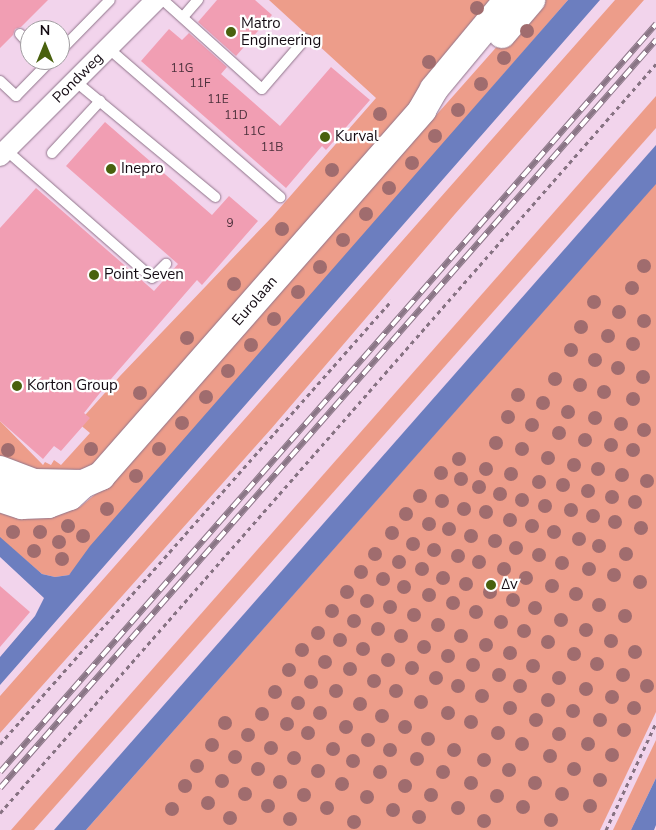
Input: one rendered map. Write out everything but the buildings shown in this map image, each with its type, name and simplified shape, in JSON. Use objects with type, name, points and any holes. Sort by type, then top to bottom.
[{"type":"main road","name":"Eurolaan","points":[[0,498],[22,505],[48,504],[70,496],[83,484],[101,476],[422,110],[434,90],[508,0]]},
{"type":"main road","name":"Eurolaan","points":[[422,110],[445,97],[531,0]]},
{"type":"main road","points":[[0,470],[34,483],[83,484]]},
{"type":"street","name":"Pondweg","points":[[5,145],[75,80],[156,0]]},
{"type":"lane","points":[[70,41],[110,0]]},
{"type":"lane","points":[[163,0],[262,89],[305,39]]},
{"type":"lane","points":[[183,17],[198,0]]},
{"type":"lane","points":[[108,48],[280,197]]},
{"type":"lane","points":[[0,81],[16,96],[40,70]]},
{"type":"lane","points":[[75,80],[215,197]]},
{"type":"lane","points":[[52,153],[100,101]]},
{"type":"lane","points":[[5,145],[152,278],[166,264]]},
{"type":"path","points":[[0,813],[656,64]]},
{"type":"path","points":[[0,744],[392,300]]},
{"type":"path","points":[[606,830],[656,723]]},
{"type":"shaded area","points":[[269,0],[498,0],[405,116],[110,453],[87,468],[60,473],[44,474],[0,460],[0,421],[43,465],[45,462],[51,465],[54,460],[61,465],[90,433],[78,423],[120,376],[272,217],[376,98]]},
{"type":"shaded area","points":[[538,0],[568,0],[69,575],[55,577],[42,574],[0,538],[0,510],[39,517],[80,507],[117,476]]},
{"type":"shaded area","points":[[615,0],[644,0],[455,214],[271,429],[0,733],[0,696]]},
{"type":"shaded area","points":[[656,96],[656,128],[34,830],[11,830]]},
{"type":"shaded area","name":"∆v","points":[[656,183],[656,712],[600,830],[86,830]]},
{"type":"shaded area","points":[[656,740],[656,778],[631,830],[613,830]]},
{"type":"water","points":[[568,0],[600,0],[0,685],[0,657],[35,616],[44,598],[0,557],[0,537],[42,574],[55,577],[69,575],[90,546]]},
{"type":"water","points":[[656,145],[656,184],[86,830],[54,830]]},
{"type":"water","points":[[656,778],[656,825],[654,830],[631,830]]},
{"type":"railway","points":[[0,772],[656,24]]},
{"type":"railway","points":[[0,788],[656,40]]},
{"type":"place","name":"Matro Engineering","points":[[231,32]]},
{"type":"place","name":"Kurval","points":[[325,137]]},
{"type":"place","name":"Inepro","points":[[111,169]]},
{"type":"place","name":"Point Seven","points":[[94,275]]},
{"type":"place","name":"Korton Group","points":[[17,386]]},
{"type":"place","name":"∆v","points":[[491,585]]}]
